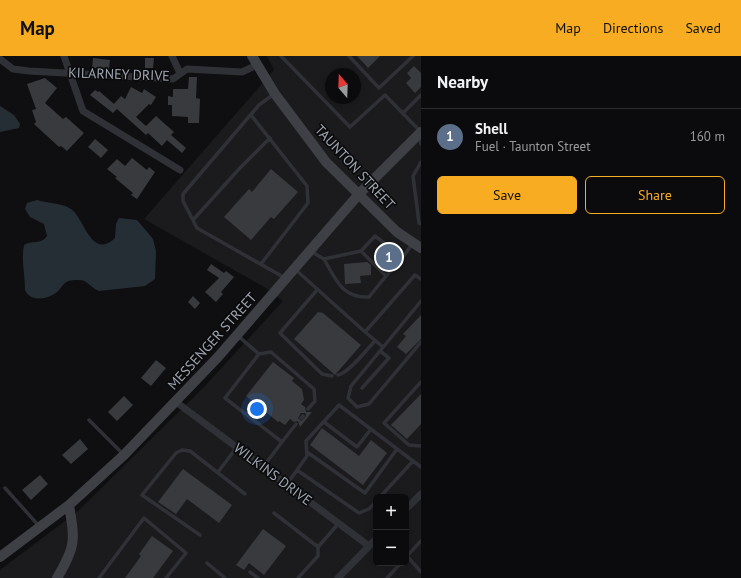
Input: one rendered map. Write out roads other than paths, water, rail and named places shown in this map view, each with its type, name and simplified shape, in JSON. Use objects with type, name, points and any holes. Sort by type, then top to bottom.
[{"type":"main road","name":"TAUNTON STREET","points":[[256,60],[275,94],[326,162],[397,232],[417,246]]},
{"type":"main road","name":"MESSENGER STREET","points":[[0,557],[69,505],[124,455],[176,402],[237,335],[359,194],[421,136]]},
{"type":"main road","points":[[57,578],[73,546],[74,532],[69,505]]},
{"type":"street","points":[[64,56],[84,111],[180,170]]},
{"type":"street","points":[[172,56],[180,73]]},
{"type":"street","name":"KILARNEY DRIVE","points":[[2,61],[13,69],[24,71],[173,79],[187,69],[242,72],[256,60]]},
{"type":"street","name":"WILKINS DRIVE","points":[[176,402],[369,546]]},
{"type":"street","points":[[409,506],[421,494]]},
{"type":"street","points":[[338,578],[373,542]]},
{"type":"lane","points":[[281,56],[350,128],[385,95]]},
{"type":"lane","points":[[348,56],[380,88],[421,136]]},
{"type":"lane","points":[[380,88],[413,56]]},
{"type":"lane","points":[[275,94],[259,105],[182,194],[183,201],[197,228],[286,278]]},
{"type":"lane","points":[[403,114],[421,95]]},
{"type":"lane","points":[[251,115],[307,186],[308,203],[261,264]]},
{"type":"lane","points":[[193,220],[239,169],[270,138]]},
{"type":"lane","points":[[421,162],[413,176],[419,223],[421,224]]},
{"type":"lane","points":[[324,259],[361,251],[375,236],[403,257]]},
{"type":"lane","points":[[310,251],[324,259],[339,285],[357,298],[369,297],[403,257],[417,246]]},
{"type":"lane","points":[[361,251],[386,276]]},
{"type":"lane","points":[[294,269],[383,347]]},
{"type":"lane","points":[[365,332],[415,275],[421,279]]},
{"type":"lane","points":[[317,290],[280,333],[322,374],[332,376]]},
{"type":"lane","points":[[421,301],[349,390],[348,398],[357,407],[369,404],[421,342]]},
{"type":"lane","points":[[237,335],[259,354]]},
{"type":"lane","points":[[338,375],[341,375],[350,367],[375,340]]},
{"type":"lane","points":[[362,388],[389,358],[380,351]]},
{"type":"lane","points":[[282,442],[226,398],[259,354],[271,352],[314,389],[315,401],[308,409]]},
{"type":"lane","points":[[421,382],[384,423],[408,445],[421,446]]},
{"type":"lane","points":[[287,484],[307,456],[306,441],[339,405],[421,467]]},
{"type":"lane","points":[[89,420],[124,455]]},
{"type":"lane","points":[[324,422],[357,447],[371,429]]},
{"type":"lane","points":[[263,467],[296,424]]},
{"type":"lane","points":[[218,472],[237,447]]},
{"type":"lane","points":[[307,452],[365,493],[397,449]]},
{"type":"lane","points":[[200,535],[142,495],[170,459],[182,450],[190,451],[245,494]]},
{"type":"lane","points":[[383,494],[413,461]]},
{"type":"lane","points":[[297,470],[359,513],[369,509],[373,505]]},
{"type":"lane","points":[[5,488],[40,528]]},
{"type":"lane","points":[[274,513],[318,547]]},
{"type":"lane","points":[[99,578],[144,518],[186,553],[166,578]]},
{"type":"lane","points":[[298,578],[318,556],[318,547],[339,523]]},
{"type":"lane","points":[[409,555],[421,541]]},
{"type":"lane","points":[[409,559],[421,572]]},
{"type":"lane","points":[[207,563],[226,578]]},
{"type":"lane","points":[[387,578],[398,566]]},
{"type":"lane","points":[[250,572],[258,578]]},
{"type":"place","name":"Shell","points":[[389,257]]}]
